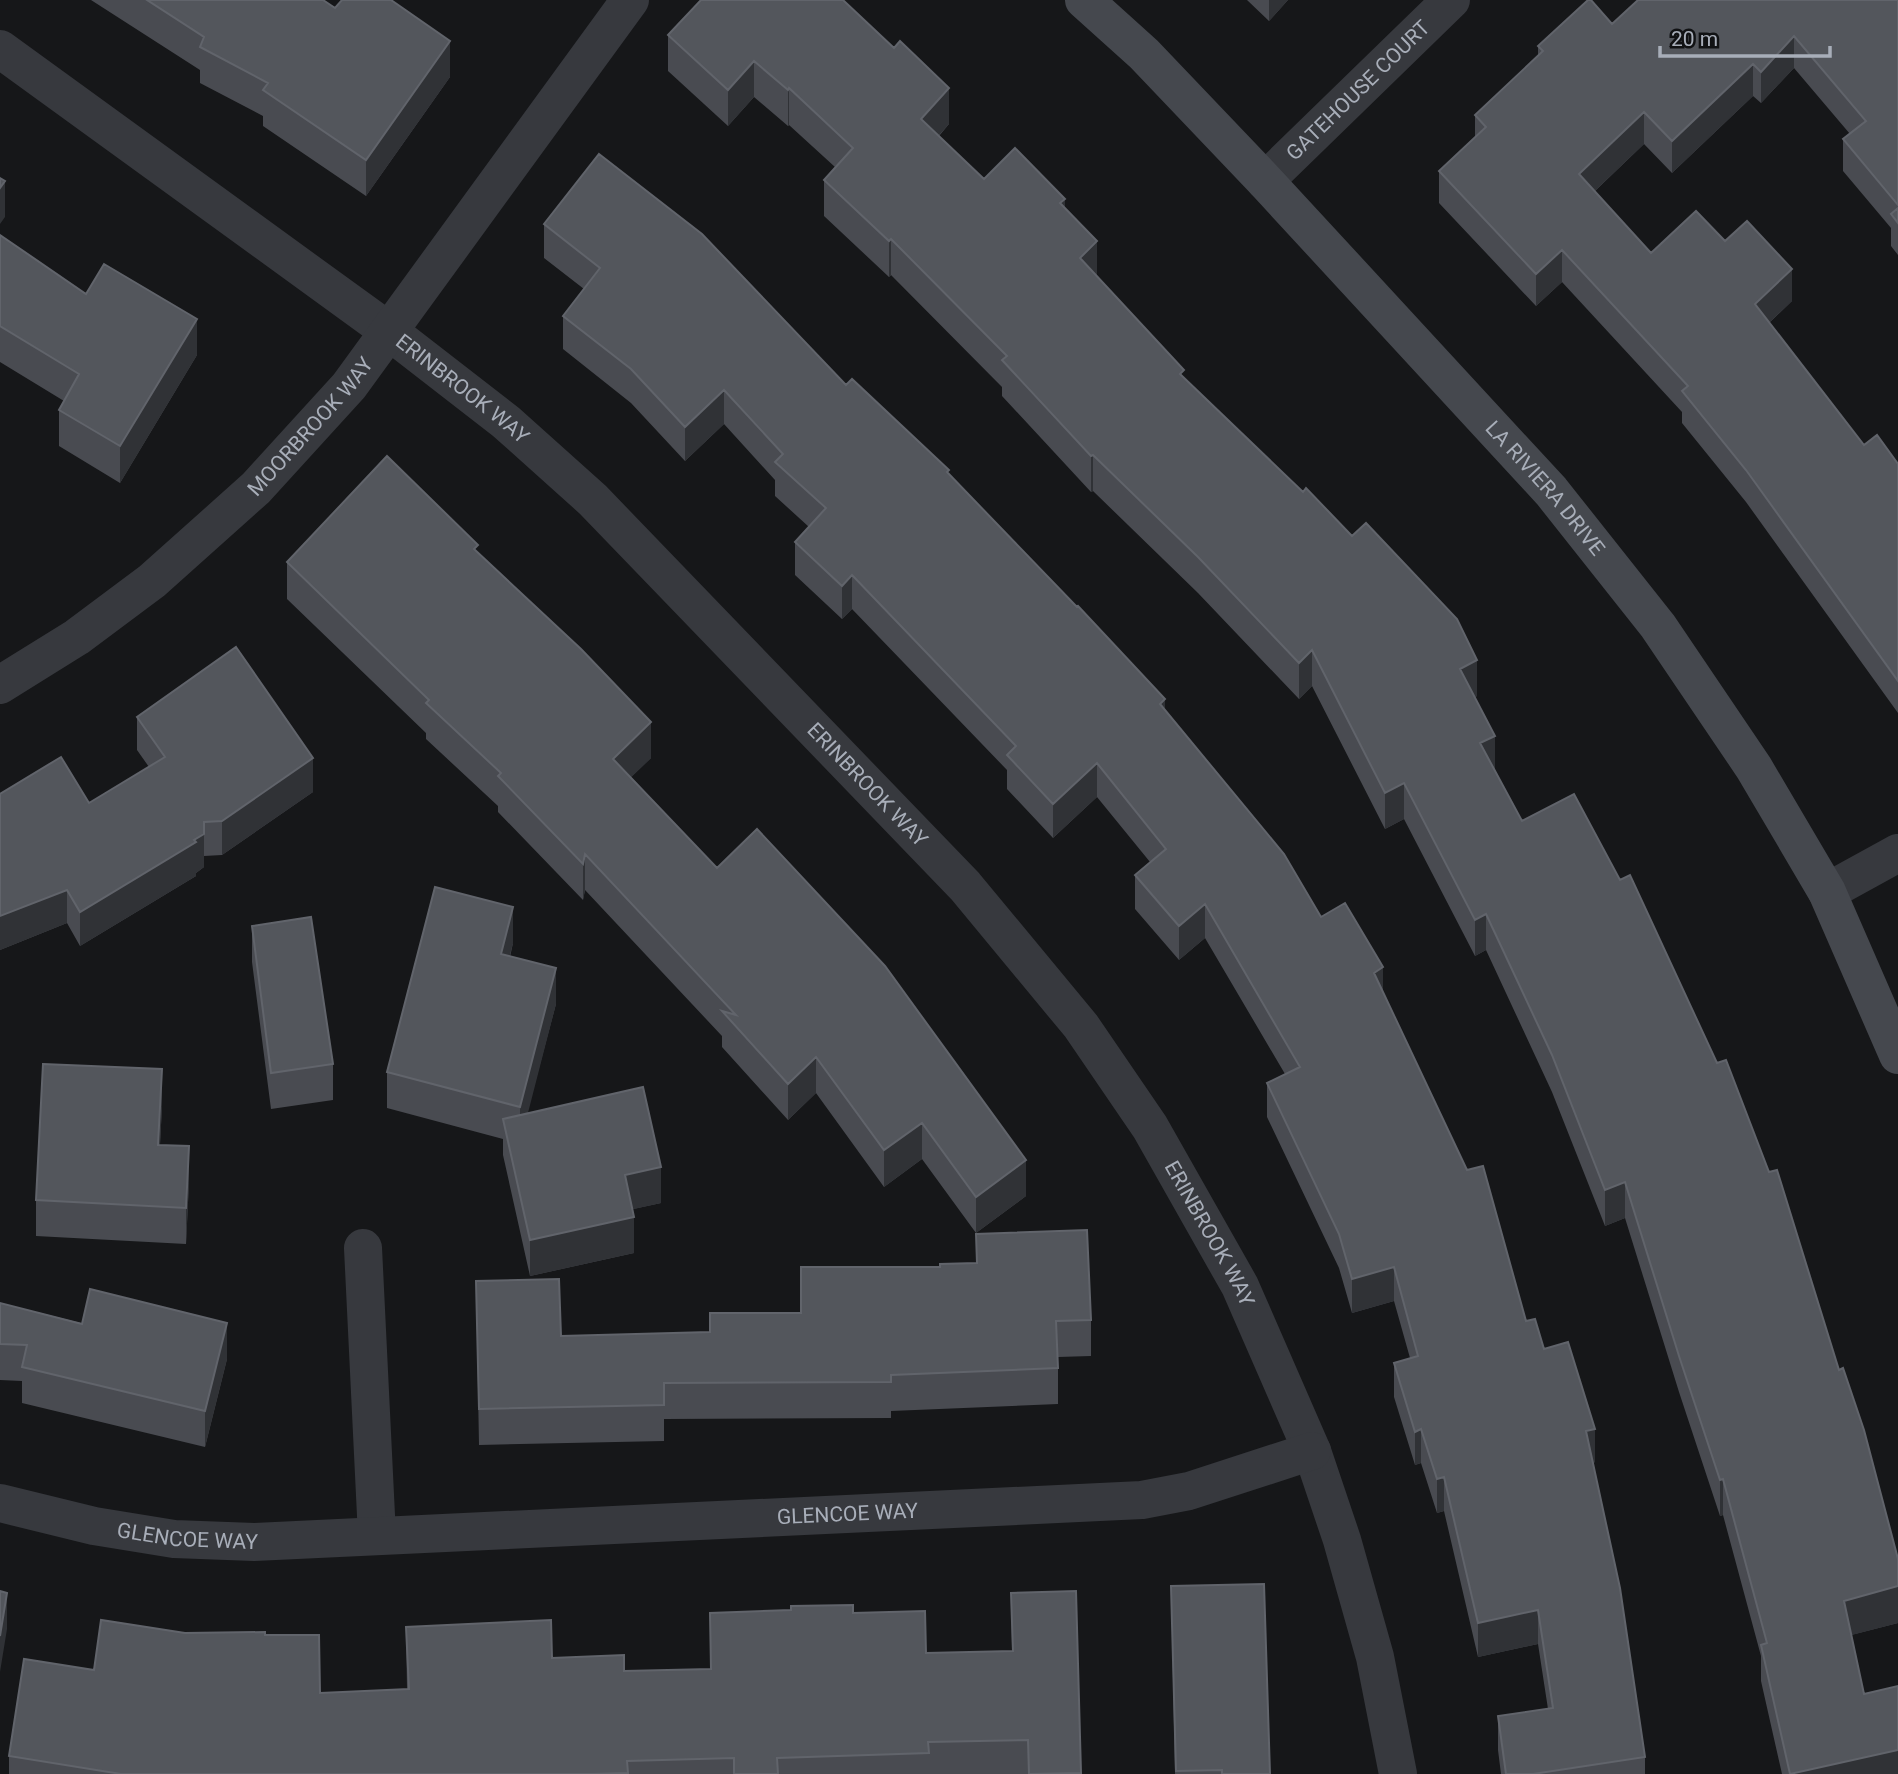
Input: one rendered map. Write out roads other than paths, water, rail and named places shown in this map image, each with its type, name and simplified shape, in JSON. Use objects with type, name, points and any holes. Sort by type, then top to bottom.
[{"type":"street","name":"MOORBROOK WAY","points":[[0,685],[77,637],[152,581],[256,488],[349,386],[630,0]]},
{"type":"street","name":"LA RIVIERA DRIVE","points":[[1084,0],[1144,54],[1265,181],[1551,491],[1658,626],[1754,768],[1827,892],[1898,1055]]},
{"type":"street","name":"GATEHOUSE COURT","points":[[1265,181],[1451,0]]},
{"type":"street","name":"ERINBROOK WAY","points":[[0,49],[390,332],[506,422],[593,500],[965,886],[1072,1015],[1150,1127],[1240,1286],[1312,1451],[1342,1540],[1375,1657],[1398,1774]]},
{"type":"street","points":[[1827,892],[1898,853]]},
{"type":"street","points":[[363,1248],[377,1536]]},
{"type":"street","name":"GLENCOE WAY","points":[[0,1503],[94,1526],[174,1539],[254,1542],[1142,1500],[1189,1491],[1312,1451]]}]
